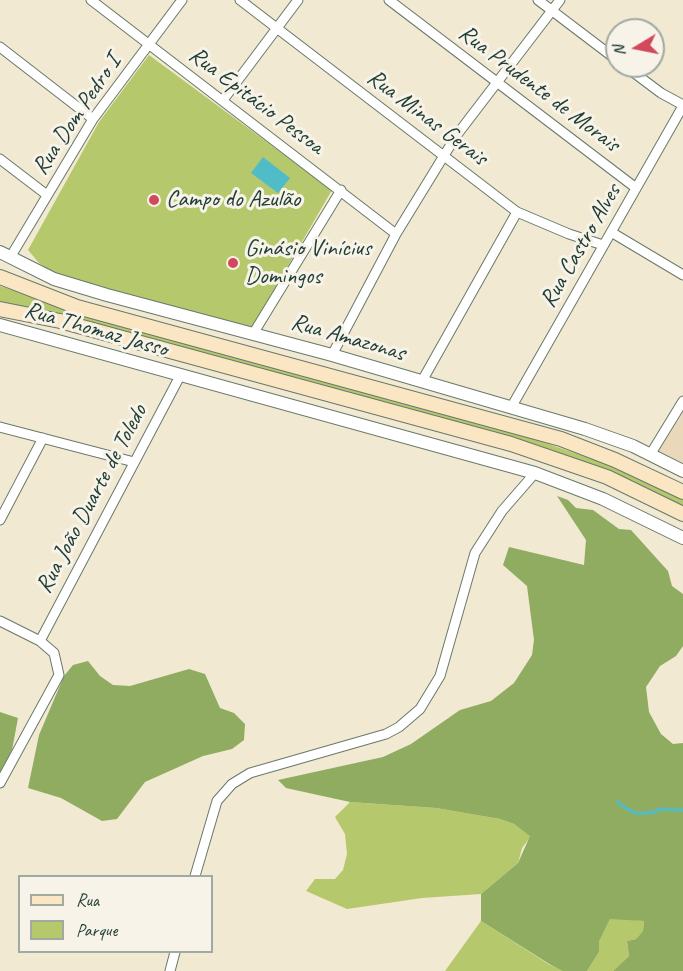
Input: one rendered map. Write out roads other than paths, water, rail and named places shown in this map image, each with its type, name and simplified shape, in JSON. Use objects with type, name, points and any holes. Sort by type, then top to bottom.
[{"type":"main road","points":[[0,277],[77,307],[561,439],[615,460],[683,492]]},
{"type":"main road","points":[[0,309],[60,321],[511,444],[607,477],[683,514]]},
{"type":"street","name":"Rua Epitácio Pessoa","points":[[91,0],[396,234]]},
{"type":"street","name":"Rua Dom Pedro I","points":[[5,254],[47,195],[93,119],[182,0]]},
{"type":"street","name":"Rua Minas Gerais","points":[[240,0],[518,212],[568,234],[603,245]]},
{"type":"street","points":[[223,100],[298,0]]},
{"type":"street","name":"Rua Prudente de Morais","points":[[389,0],[636,188]]},
{"type":"street","points":[[538,0],[605,51]]},
{"type":"street","points":[[332,355],[396,234],[445,156],[560,0]]},
{"type":"street","points":[[0,46],[93,119]]},
{"type":"street","points":[[641,78],[661,93],[683,105]]},
{"type":"street","name":"Rua Castro Alves","points":[[512,406],[683,105]]},
{"type":"street","points":[[0,159],[47,195]]},
{"type":"street","points":[[253,334],[341,190]]},
{"type":"street","points":[[422,381],[518,212]]},
{"type":"street","points":[[611,232],[683,275]]},
{"type":"street","name":"Rua Amazonas","points":[[5,254],[54,279],[332,355],[585,429],[683,471]]},
{"type":"street","name":"Rua Thomaz Jasso","points":[[0,325],[535,473],[603,499],[683,538]]},
{"type":"street","name":"Rua João Duarte de Toledo","points":[[40,641],[180,376]]},
{"type":"street","points":[[650,455],[683,401]]},
{"type":"street","points":[[0,427],[134,462]]},
{"type":"street","points":[[0,520],[43,438]]},
{"type":"street","points":[[195,875],[217,801],[232,784],[250,773],[386,734],[399,727],[420,709],[440,676],[475,553],[502,511],[535,473]]},
{"type":"street","points":[[0,621],[40,641],[54,653],[59,675],[0,783]]},
{"type":"street","points":[[170,971],[174,953]]},
{"type":"water","points":[[263,157],[290,178],[278,193],[251,173]]},
{"type":"waterway","points":[[617,802],[634,813],[651,813],[661,809],[683,810]]},
{"type":"place","name":"Campo do Azulão","points":[[154,200]]},
{"type":"place","name":"Ginásio Vinícius Domingos","points":[[233,263]]}]
